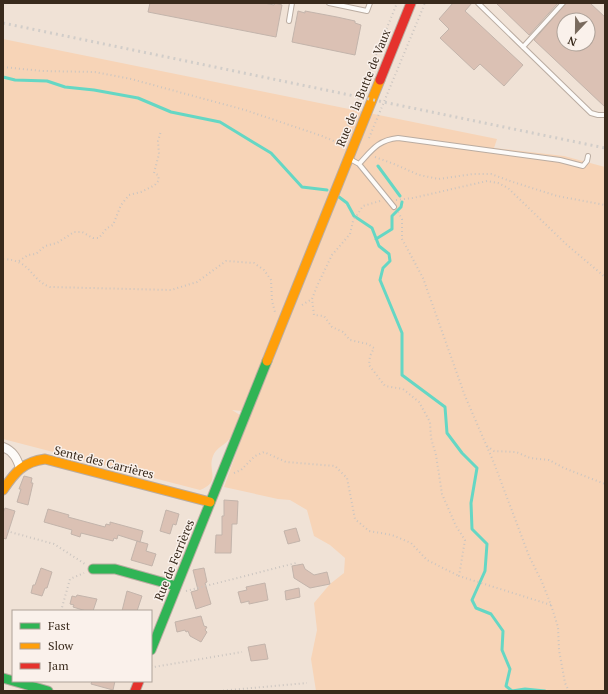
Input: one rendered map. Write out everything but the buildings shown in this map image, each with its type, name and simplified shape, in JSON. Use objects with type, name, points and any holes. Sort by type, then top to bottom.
[{"type":"street","name":"Rue de la Butte de Vaux","points":[[282,322],[411,3]]},
{"type":"street","name":"Rue de Ferrières","points":[[152,647],[282,322]]},
{"type":"street","points":[[3,447],[12,451],[20,468],[14,473],[3,490]]},
{"type":"street","name":"Sente des Carrières","points":[[20,468],[35,460],[45,459],[210,502]]},
{"type":"street","points":[[93,569],[115,569],[176,586]]},
{"type":"street","points":[[17,682],[48,691]]},
{"type":"lane","points":[[288,21],[292,3]]},
{"type":"lane","points":[[330,3],[367,11],[370,3]]},
{"type":"lane","points":[[478,3],[591,113],[605,115]]},
{"type":"lane","points":[[523,47],[563,3]]},
{"type":"lane","points":[[359,164],[378,144],[387,139],[398,138],[560,160],[583,166],[587,161],[588,156]]},
{"type":"lane","points":[[348,158],[359,164],[394,207]]},
{"type":"path","points":[[337,142],[345,132],[397,3]]},
{"type":"path","points":[[367,144],[425,3]]},
{"type":"path","points":[[3,67],[42,71],[95,72],[131,79],[245,110],[337,142],[352,149]]},
{"type":"path","points":[[20,261],[28,254],[36,254],[45,246],[57,244],[74,232],[82,232],[93,238],[99,238],[107,228],[113,225],[121,205],[129,195],[141,192],[155,185],[159,180],[158,175],[154,173],[159,154],[158,142],[161,130]]},
{"type":"path","points":[[367,155],[394,164],[419,175],[439,179],[473,174],[491,174],[557,196],[605,205]]},
{"type":"path","points":[[459,576],[465,540],[456,526],[442,494],[436,455],[431,438],[430,422],[419,402],[403,389],[385,386],[369,365],[370,356],[374,348],[368,344],[350,340],[342,332],[332,327],[324,316],[314,315],[312,300],[332,255],[350,234],[353,221],[363,206],[387,199],[396,200],[413,198],[487,181],[498,183],[508,188],[566,244],[605,277]]},
{"type":"path","points":[[399,214],[402,219],[402,239],[423,278],[465,396],[521,536],[551,605],[558,626],[559,650],[565,683],[569,691]]},
{"type":"path","points":[[3,259],[20,261],[44,285],[50,287],[171,290],[197,282],[226,261],[254,262],[264,270],[271,280],[272,301],[275,313],[282,322]]},
{"type":"path","points":[[486,446],[494,450],[516,452],[530,458],[549,460],[564,468],[605,484]]},
{"type":"path","points":[[223,470],[232,473],[241,470],[255,456],[264,452],[286,462],[335,466],[347,478],[355,519],[369,531],[392,534],[411,543],[427,560],[459,576],[486,586],[551,605]]},
{"type":"path","points":[[3,530],[54,544],[93,569]]},
{"type":"path","points":[[172,595],[296,563]]},
{"type":"path","points":[[61,610],[70,579],[93,569]]},
{"type":"path","points":[[152,666],[242,652]]},
{"type":"path","points":[[219,691],[307,683]]},
{"type":"path","points":[[274,687],[275,691]]},
{"type":"shaded area","points":[[3,39],[497,139],[494,148],[564,156],[605,167],[605,691],[316,691],[311,659],[317,630],[314,603],[330,584],[344,573],[345,558],[330,545],[314,536],[307,510],[290,500],[278,499],[224,487],[251,412],[232,410],[240,415],[235,430],[232,436],[214,453],[212,461],[212,479],[207,487],[200,490],[3,439]]},
{"type":"waterway","points":[[3,77],[15,80],[47,81],[65,87],[94,90],[138,98],[171,112],[220,122],[271,153],[302,187],[327,190]]},
{"type":"waterway","points":[[378,166],[400,196]]},
{"type":"waterway","points":[[339,197],[347,203],[354,216],[372,228],[379,246],[389,254],[390,261],[383,268],[380,280],[402,333],[402,375],[445,407],[447,433],[462,453],[477,468],[471,503],[472,529],[487,544],[485,571],[472,600],[476,608],[491,614],[503,631],[502,650],[510,669],[506,686],[512,691]]},
{"type":"waterway","points":[[376,239],[392,229],[392,216],[401,207],[402,202]]},
{"type":"waterway","points":[[512,691],[525,689],[545,691]]},
{"type":"railway","points":[[3,23],[605,148]]},
{"type":"traffic: fast","points":[[152,648],[267,361]]},
{"type":"traffic: fast","points":[[93,569],[115,569],[176,586]]},
{"type":"traffic: fast","points":[[3,678],[12,681]]},
{"type":"traffic: fast","points":[[17,682],[48,691]]},
{"type":"traffic: slow","points":[[267,361],[380,80]]},
{"type":"traffic: slow","points":[[3,490],[16,473],[25,465],[37,460],[45,459],[210,502]]},
{"type":"traffic: jam","points":[[380,80],[411,3]]},
{"type":"traffic: jam","points":[[135,691],[139,682]]}]
